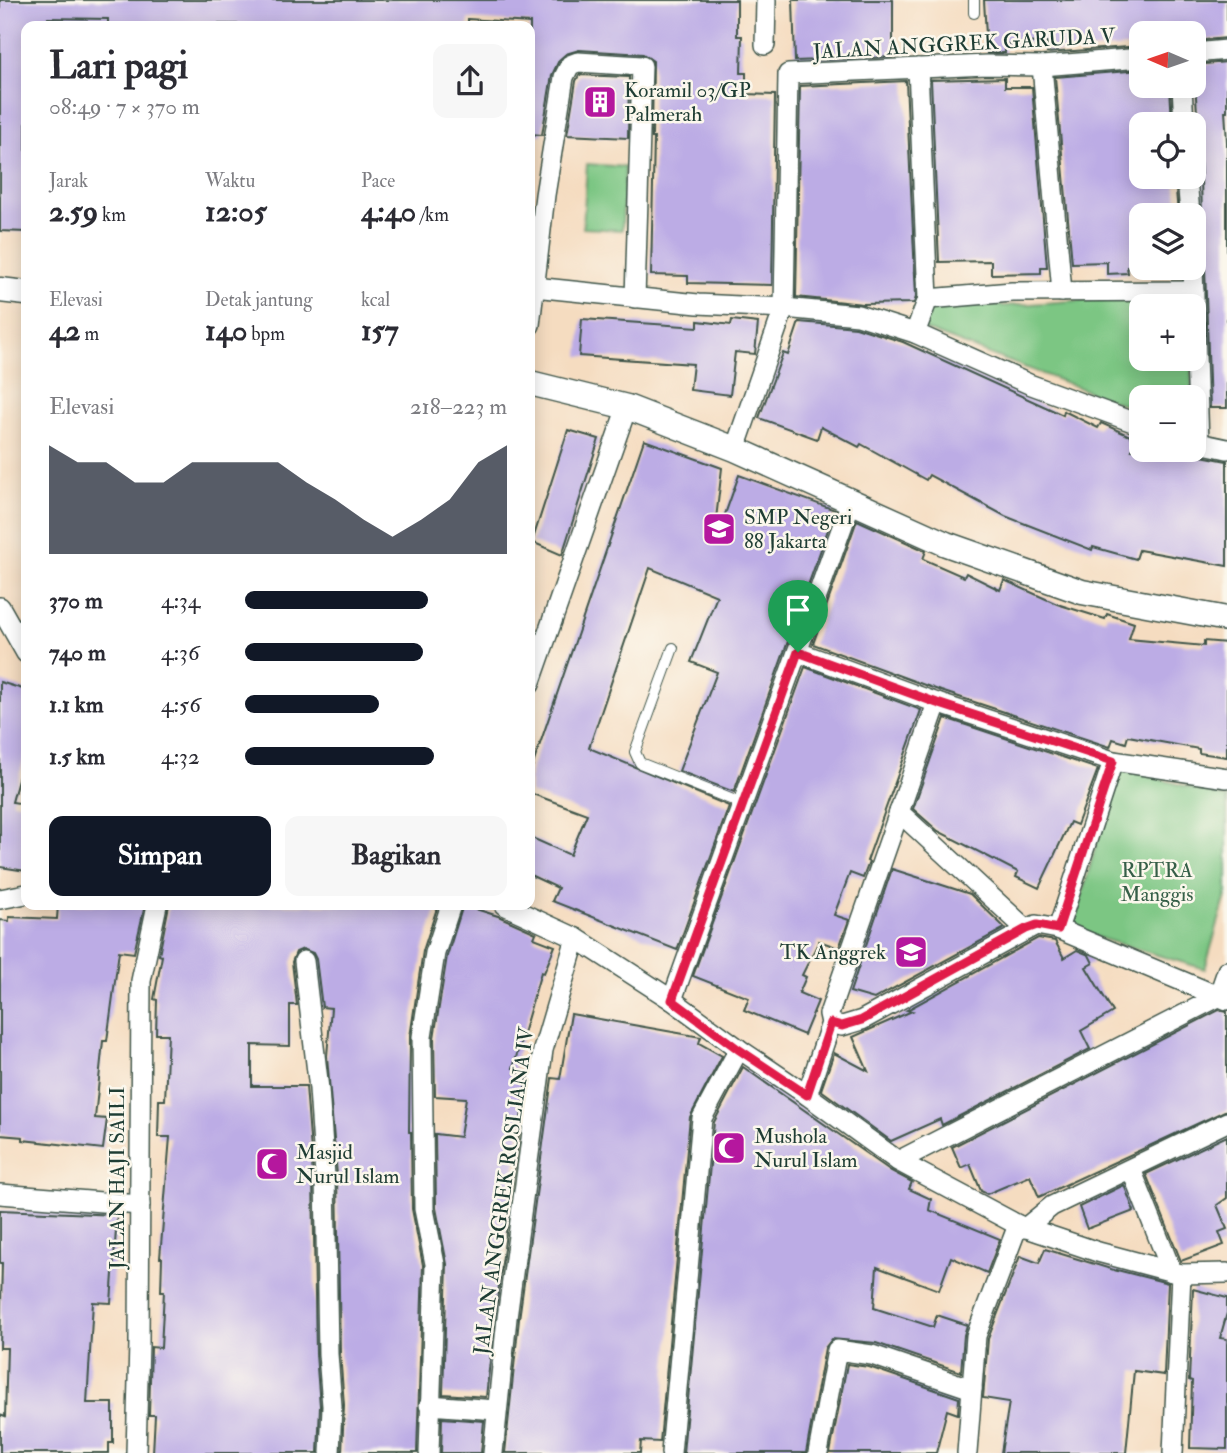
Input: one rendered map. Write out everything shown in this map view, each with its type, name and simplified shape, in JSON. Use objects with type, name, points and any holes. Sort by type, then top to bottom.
[{"type":"street","points":[[765,44],[766,0]]},
{"type":"street","points":[[1206,52],[1227,50]]},
{"type":"street","name":"JALAN ANGGREK GARUDA V","points":[[784,308],[788,75],[988,65],[1042,66],[1129,59]]},
{"type":"street","points":[[535,264],[538,194],[564,77],[570,65],[579,62],[642,66],[635,298]]},
{"type":"street","points":[[1042,66],[1062,292]]},
{"type":"street","points":[[915,333],[928,299],[918,68]]},
{"type":"street","points":[[1194,280],[1195,385]]},
{"type":"street","points":[[535,287],[635,298],[858,315],[915,333],[1029,384],[1129,421]]},
{"type":"street","points":[[0,290],[21,292]]},
{"type":"street","points":[[928,299],[1012,292],[1194,291]]},
{"type":"street","points":[[735,449],[784,308]]},
{"type":"street","points":[[535,384],[627,407],[735,449],[946,544],[1082,592],[1227,620]]},
{"type":"street","points":[[535,670],[627,407]]},
{"type":"street","points":[[1206,444],[1227,449]]},
{"type":"street","points":[[672,1000],[851,502]]},
{"type":"street","points":[[0,607],[21,646]]},
{"type":"street","points":[[798,652],[937,703],[1113,761],[1227,778]]},
{"type":"street","points":[[807,1095],[831,1023],[829,1014],[937,703]]},
{"type":"street","points":[[1058,929],[1113,761]]},
{"type":"street","points":[[899,812],[1026,929]]},
{"type":"street","points":[[0,899],[21,895]]},
{"type":"street","name":"JALAN HAJI SAILI","points":[[136,1453],[141,981],[156,910]]},
{"type":"street","points":[[429,1453],[435,1264],[424,1209],[422,1037],[435,953],[450,910]]},
{"type":"street","points":[[515,910],[576,938],[672,1000],[898,1161],[1021,1227],[1177,1273],[1227,1273]]},
{"type":"street","points":[[831,1023],[842,1026],[862,1020],[1037,925],[1058,929],[1222,999]]},
{"type":"street","name":"JALAN ANGGREK ROSLIANA IV","points":[[493,1453],[527,1156],[543,1051],[576,938]]},
{"type":"street","points":[[304,961],[326,1176],[328,1354],[332,1406],[330,1453]]},
{"type":"street","points":[[1222,999],[1227,971]]},
{"type":"street","points":[[898,1161],[1222,999]]},
{"type":"street","points":[[671,1453],[702,1118],[738,1049]]},
{"type":"street","points":[[967,1453],[976,1336],[1021,1227],[1052,1206],[1227,1122]]},
{"type":"street","points":[[1131,1169],[1177,1273],[1172,1453]]},
{"type":"street","points":[[0,1194],[140,1205]]},
{"type":"street","points":[[818,1453],[837,1350],[872,1355],[972,1389]]},
{"type":"street","points":[[429,1405],[496,1410]]},
{"type":"lane","points":[[974,0],[974,13]]},
{"type":"lane","points":[[673,648],[635,752],[640,763],[743,804]]},
{"type":"green space","points":[[587,164],[625,167],[622,230],[583,228]]},
{"type":"green space","points":[[1129,297],[1129,371],[1191,371],[1192,385],[1129,385],[1129,406],[920,328],[932,301],[1004,306]]},
{"type":"green space","name":"RPTRA Manggis","points":[[1118,767],[1227,798],[1227,892],[1205,969],[1072,930]]},
{"type":"building","points":[[0,0],[737,0],[737,36],[742,36],[741,73],[746,73],[746,94],[775,95],[772,285],[688,283],[688,276],[651,275],[653,61],[643,54],[579,50],[566,54],[559,60],[552,75],[542,135],[535,134],[535,21],[108,21],[48,18],[48,21],[21,21],[21,232],[0,231]]},
{"type":"building","points":[[793,0],[893,0],[893,57],[795,61]]},
{"type":"building","points":[[984,0],[1227,0],[1227,38],[1206,40],[1206,21],[1129,21],[1129,47],[1047,53],[1047,42],[1005,44],[1005,53],[987,53]]},
{"type":"building","points":[[1227,62],[1227,408],[1210,408],[1206,203],[1202,203],[1201,189],[1206,189],[1206,112],[1197,112],[1196,98],[1206,98],[1206,64]]},
{"type":"building","points":[[1129,71],[1129,98],[1171,98],[1171,112],[1129,112],[1129,189],[1176,189],[1177,203],[1129,203],[1128,273],[1107,274],[1107,262],[1072,263],[1055,77]]},
{"type":"building","name":"Koramil 03/GP Palmerah","points":[[579,75],[629,77],[628,138],[567,135]]},
{"type":"building","points":[[1005,78],[1005,87],[1032,87],[1047,267],[1041,267],[1041,273],[991,274],[991,261],[939,262],[931,80]]},
{"type":"building","points":[[906,81],[916,297],[914,303],[863,304],[796,297],[800,86]]},
{"type":"building","points":[[582,319],[698,327],[698,321],[731,325],[732,320],[758,323],[755,354],[735,352],[730,395],[690,390],[693,364],[579,356]]},
{"type":"building","points":[[799,322],[856,327],[903,342],[1063,415],[1064,411],[1098,428],[1101,423],[1129,435],[1129,462],[1206,462],[1206,457],[1227,461],[1227,566],[1139,550],[1136,559],[1093,547],[1092,550],[1005,516],[929,475],[926,480],[861,444],[859,447],[821,427],[817,439],[759,418],[783,353],[788,355]]},
{"type":"building","points":[[568,430],[599,439],[562,555],[535,543],[535,533]]},
{"type":"building","points":[[644,440],[722,468],[716,519],[723,520],[739,475],[835,510],[734,792],[679,771],[717,672],[691,662],[717,596],[650,568],[589,748],[729,806],[677,950],[552,901],[558,888],[535,877],[535,839],[570,855],[587,814],[535,795],[535,758]]},
{"type":"building","points":[[857,520],[926,551],[923,559],[964,577],[966,573],[1000,590],[1004,580],[1057,604],[1105,619],[1107,614],[1134,623],[1129,639],[1204,646],[1204,641],[1227,643],[1227,757],[1128,736],[1126,743],[1113,739],[1110,747],[941,691],[813,644]]},
{"type":"building","points":[[805,667],[921,710],[863,878],[850,873],[834,915],[849,920],[839,948],[819,941],[802,975],[806,977],[799,993],[818,1001],[804,1035],[744,1010],[749,998],[693,976]]},
{"type":"building","points":[[0,682],[21,688],[21,769],[12,802],[21,803],[21,870],[0,867]]},
{"type":"building","points":[[945,718],[1098,769],[1077,825],[1070,822],[1039,888],[1016,877],[1018,872],[938,831],[913,809]]},
{"type":"building","name":"TK Anggrek","points":[[892,869],[970,894],[1005,928],[874,999],[850,992]]},
{"type":"building","points":[[58,910],[144,910],[134,953],[119,951],[107,1041],[103,1041],[95,1118],[107,1119],[103,1149],[0,1135],[0,920],[9,921],[9,917],[57,919]]},
{"type":"building","points":[[168,910],[436,910],[423,951],[410,1037],[409,1132],[412,1209],[423,1265],[417,1453],[342,1453],[344,1405],[340,1353],[337,1175],[327,1056],[331,1008],[322,1007],[316,959],[313,953],[303,949],[296,952],[292,962],[297,1005],[290,1005],[290,1046],[252,1045],[252,1086],[306,1086],[313,1177],[316,1354],[320,1406],[318,1453],[153,1453],[155,1415],[149,1415],[151,1347],[161,1348],[164,1291],[161,1291],[160,1258],[170,1137],[158,1137],[159,1100],[165,1100],[168,1034],[156,1034],[157,1000],[154,999],[162,956],[159,955]]},
{"type":"building","points":[[461,910],[479,910],[498,916],[536,933],[534,938],[555,946],[544,973],[541,972],[513,1068],[516,1068],[515,1073],[527,1074],[486,1397],[443,1394],[447,1264],[436,1208],[435,1134],[460,1137],[466,1098],[435,1096],[434,1038],[447,956]]},
{"type":"building","points":[[1038,938],[1055,941],[1064,958],[1077,950],[1089,955],[1093,963],[1086,967],[1113,1012],[1081,1031],[1090,1049],[942,1125],[940,1119],[891,1141],[821,1090],[834,1053],[868,1071],[853,1037],[912,1011],[907,1010]]},
{"type":"building","points":[[1219,1010],[1227,1012],[1227,1110],[1039,1197],[1030,1176],[987,1194],[981,1191],[970,1164],[961,1168],[952,1147]]},
{"type":"building","points":[[571,1014],[701,1037],[699,1043],[722,1056],[690,1117],[660,1442],[641,1441],[640,1453],[505,1453],[519,1319],[552,1078],[560,1079]]},
{"type":"building","points":[[743,1067],[891,1171],[912,1182],[909,1189],[931,1199],[929,1210],[1000,1239],[987,1273],[951,1257],[939,1290],[877,1267],[874,1308],[933,1327],[937,1315],[967,1325],[961,1372],[876,1343],[832,1339],[825,1348],[806,1453],[683,1453],[714,1122]]},
{"type":"building","points":[[1227,1136],[1227,1198],[1217,1205],[1227,1229],[1219,1232],[1224,1245],[1181,1261],[1146,1174]]},
{"type":"building","points":[[1124,1185],[1134,1211],[1087,1229],[1079,1207]]},
{"type":"building","points":[[0,1210],[117,1215],[111,1303],[93,1302],[87,1403],[113,1403],[113,1443],[109,1443],[109,1453],[0,1453],[0,1415],[5,1417],[7,1348],[0,1348]]},
{"type":"building","points":[[1045,1249],[1168,1283],[1164,1375],[1134,1371],[1126,1453],[1001,1453],[1009,1402],[983,1398],[988,1339],[1020,1256],[1039,1263]]},
{"type":"building","points":[[1193,1289],[1227,1298],[1227,1313],[1220,1338],[1227,1339],[1227,1449],[1190,1448],[1192,1381],[1189,1380]]},
{"type":"building","points":[[847,1364],[869,1367],[959,1398],[958,1414],[947,1410],[936,1453],[830,1453]]},
{"type":"building","points":[[442,1418],[484,1421],[481,1453],[441,1453]]},
{"type":"place","name":"Koramil 03/GP Palmerah","points":[[600,102]]},
{"type":"place","name":"SMP Negeri 88 Jakarta","points":[[719,529]]},
{"type":"place","name":"TK Anggrek","points":[[911,952]]},
{"type":"place","name":"Mushola Nurul Islam","points":[[729,1148]]},
{"type":"place","name":"Masjid Nurul Islam","points":[[272,1164]]},
{"type":"route","points":[[798,652],[937,703],[1113,761],[1058,929],[1037,925],[1026,929],[862,1020],[842,1026],[831,1023],[807,1095],[672,1000],[798,652]]}]
